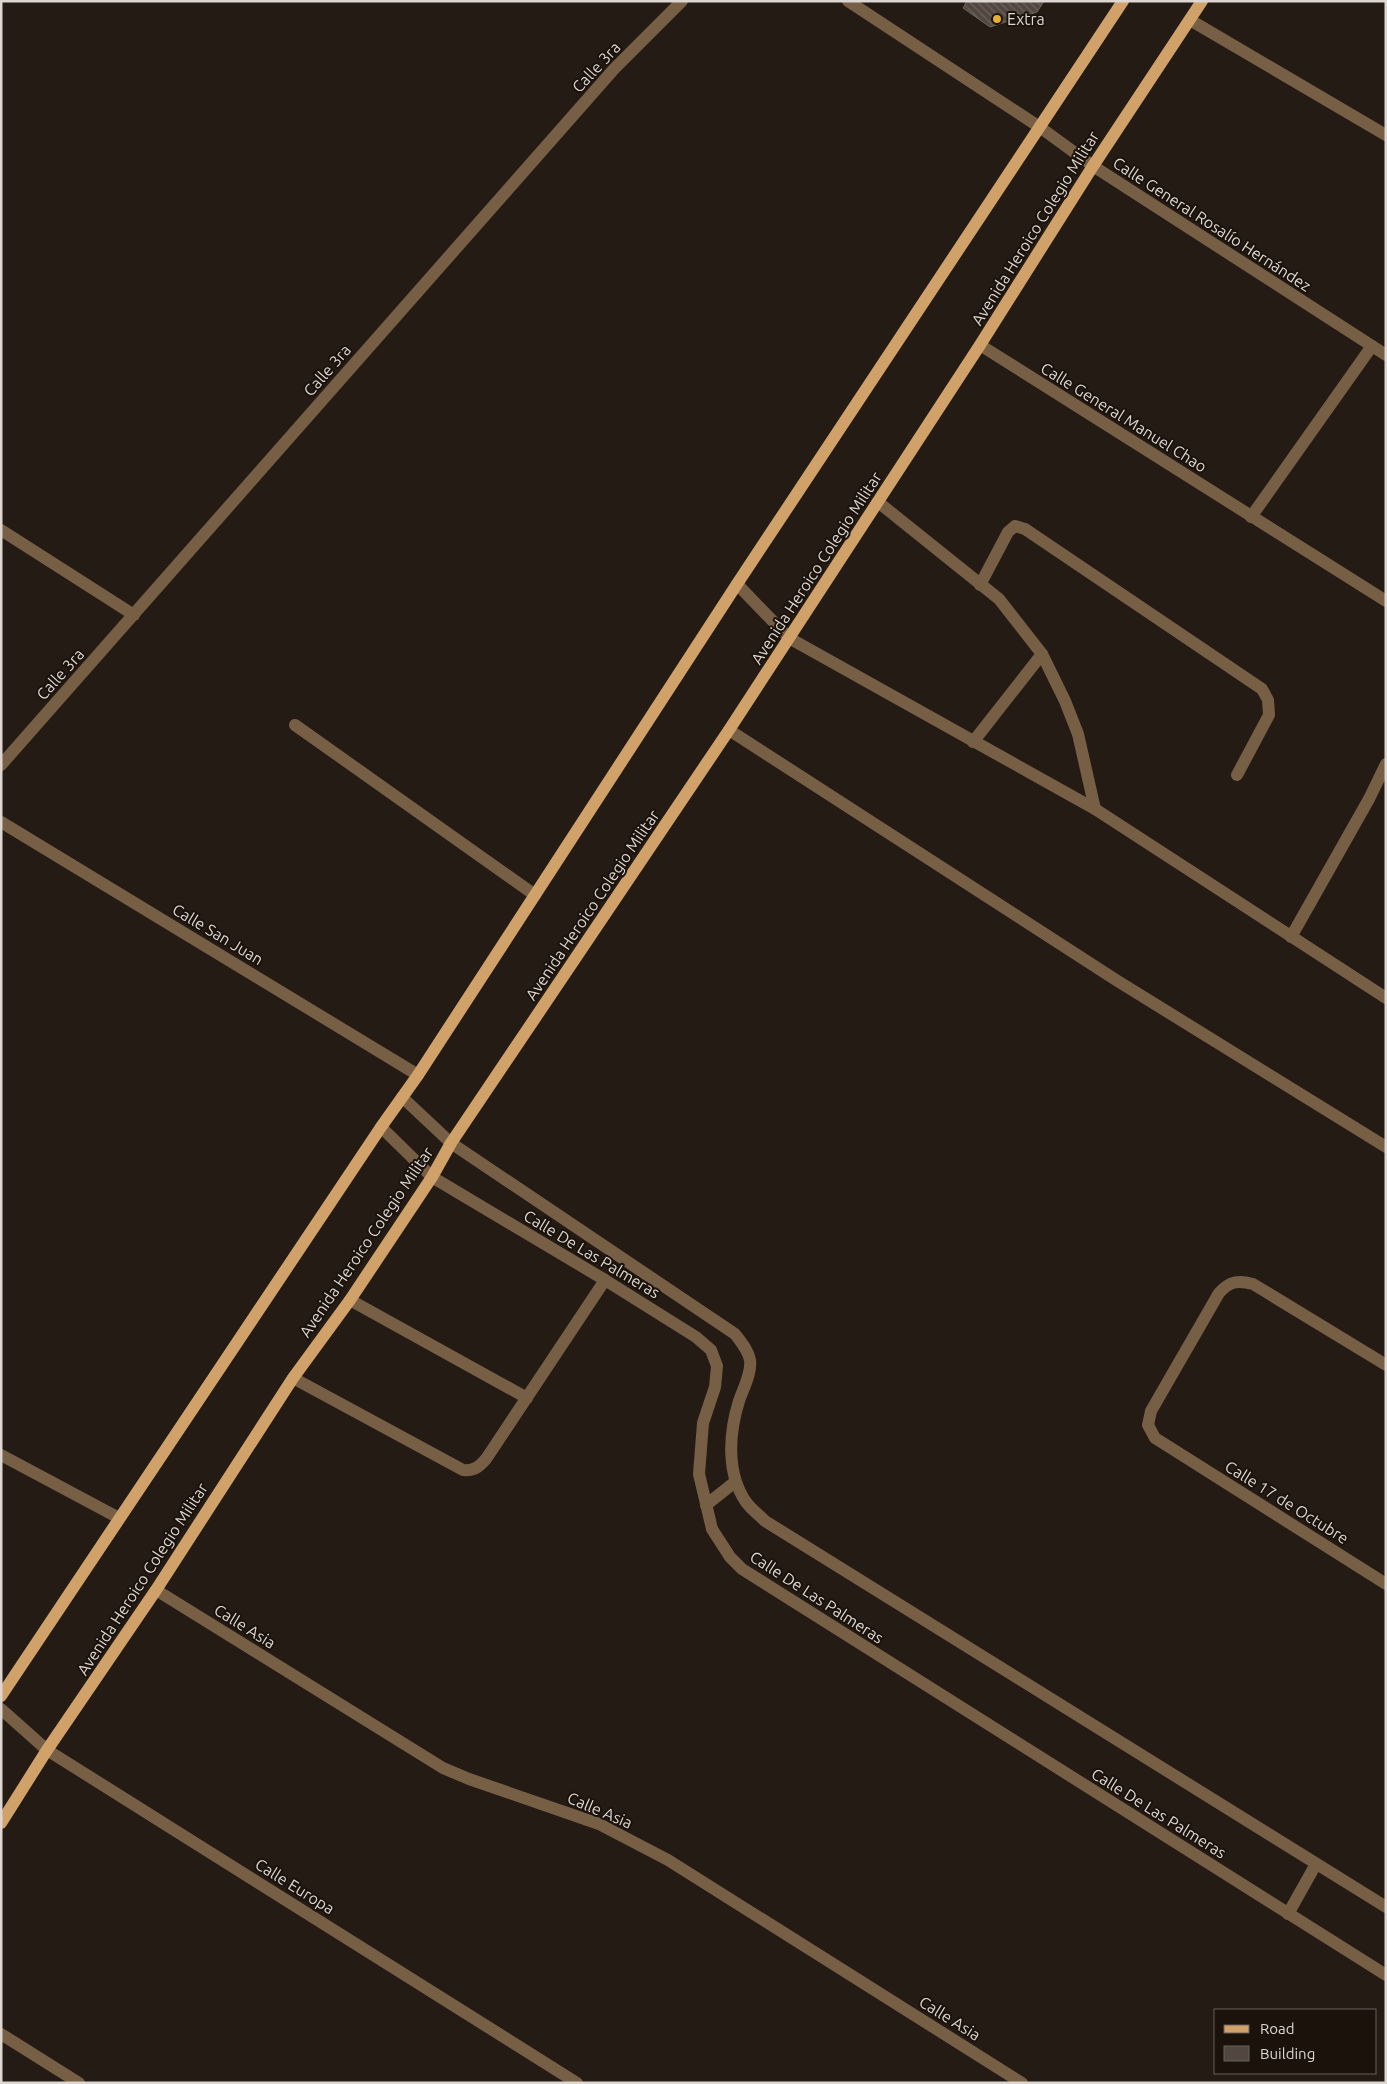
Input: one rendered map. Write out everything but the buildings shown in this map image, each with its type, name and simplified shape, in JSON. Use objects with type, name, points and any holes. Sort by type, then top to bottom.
[{"type":"main road","points":[[1,1696],[381,1127],[418,1075],[737,584],[1123,1]]},
{"type":"main road","name":"Avenida Heroico Colegio Militar","points":[[1,1823],[47,1750],[156,1590],[293,1378],[350,1300],[432,1177],[451,1143],[729,730],[980,345],[1093,166],[1202,1]]},
{"type":"street","name":"Calle 3ra","points":[[1,765],[614,69],[682,1]]},
{"type":"street","name":"Calle General Rosalío Hernández","points":[[848,1],[1040,128],[1093,166],[1386,354]]},
{"type":"street","points":[[1190,20],[1386,135]]},
{"type":"street","name":"Calle General Manuel Chao","points":[[980,345],[1386,601]]},
{"type":"street","points":[[1250,517],[1372,346]]},
{"type":"street","points":[[878,502],[998,599],[1042,654],[1062,693],[1078,734],[1095,809]]},
{"type":"street","points":[[980,585],[1008,532],[1015,526],[1025,529],[1262,689],[1268,700],[1269,715],[1236,775]]},
{"type":"street","points":[[1,530],[134,615]]},
{"type":"street","points":[[737,584],[789,638],[1095,809],[1386,998]]},
{"type":"street","points":[[973,742],[1042,654]]},
{"type":"street","points":[[295,725],[535,895]]},
{"type":"street","points":[[729,730],[1108,975],[1386,1148]]},
{"type":"street","points":[[1291,937],[1369,799],[1386,764]]},
{"type":"street","name":"Calle San Juan","points":[[1,822],[418,1075]]},
{"type":"street","name":"Calle De Las Palmeras","points":[[402,1097],[451,1143],[735,1334],[747,1351],[750,1360],[750,1369],[734,1416],[731,1457],[735,1482],[747,1503],[765,1521],[1386,1907]]},
{"type":"street","name":"Calle De Las Palmeras","points":[[381,1127],[432,1177],[605,1280],[696,1337],[711,1350],[717,1366],[714,1387],[703,1423],[699,1474],[712,1528],[730,1557],[742,1569],[1386,1975]]},
{"type":"street","points":[[293,1378],[463,1470],[472,1470],[486,1459],[605,1280]]},
{"type":"street","name":"Calle 17 de Octubre","points":[[1386,1365],[1253,1284],[1238,1280],[1226,1286],[1219,1293],[1151,1411],[1148,1425],[1155,1438],[1386,1584]]},
{"type":"street","points":[[350,1300],[527,1398]]},
{"type":"street","points":[[1,1455],[119,1518]]},
{"type":"street","points":[[706,1505],[735,1482]]},
{"type":"street","name":"Calle Asia","points":[[156,1590],[443,1768],[469,1779],[599,1824],[668,1860],[1003,2078],[1022,2083]]},
{"type":"street","name":"Calle Europa","points":[[1,1709],[47,1750],[577,2083]]},
{"type":"street","points":[[1288,1914],[1316,1864]]},
{"type":"street","points":[[1,2034],[79,2083]]},
{"type":"place","name":"Extra","points":[[997,19]]}]
